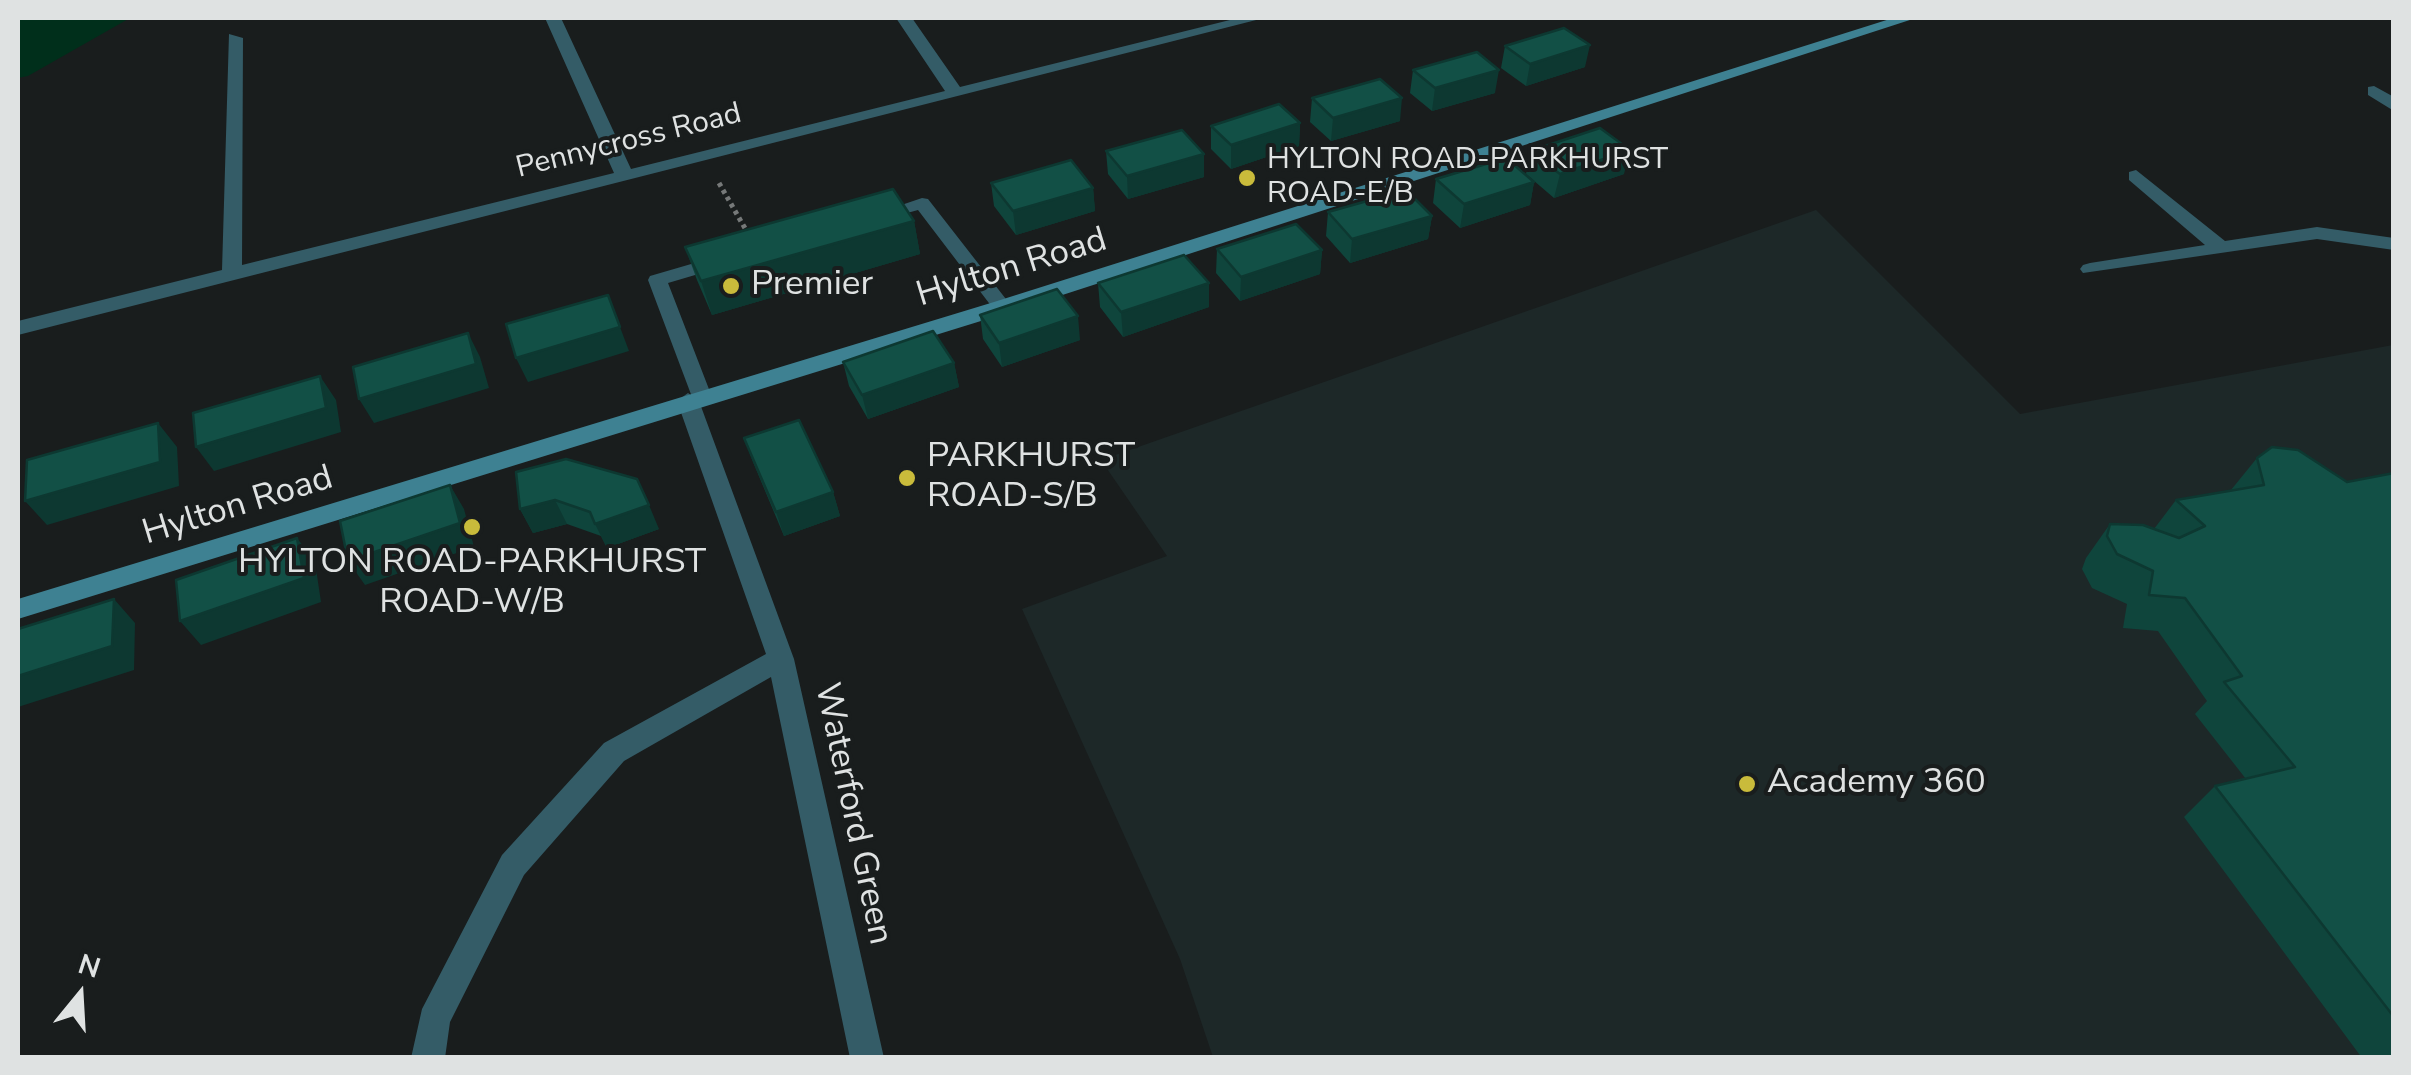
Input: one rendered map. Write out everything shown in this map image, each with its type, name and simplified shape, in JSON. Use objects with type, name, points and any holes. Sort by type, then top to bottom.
[{"type":"street","points":[[554,18],[624,174]]},
{"type":"street","points":[[904,18],[953,90]]},
{"type":"street","name":"Hylton Road","points":[[18,610],[1002,307],[1908,18]]},
{"type":"street","name":"Pennycross Road","points":[[18,328],[1246,19]]},
{"type":"street","points":[[232,274],[235,38]]},
{"type":"street","points":[[2374,91],[2394,106]]},
{"type":"street","points":[[2136,176],[2221,248]]},
{"type":"street","points":[[2090,269],[2317,233],[2394,244]]},
{"type":"street","points":[[695,399],[781,659]]},
{"type":"street","name":"Waterford Green","points":[[428,1058],[434,1020],[513,864],[614,752],[781,659],[867,1058]]},
{"type":"lane","points":[[867,219],[922,204],[1002,307]]},
{"type":"lane","points":[[695,399],[656,280],[758,251]]},
{"type":"path","points":[[702,155],[758,251]]},
{"type":"shaded area","name":"Academy 360","points":[[1816,210],[2020,414],[2393,345],[2393,1057],[1213,1057],[1180,959],[1022,609],[1167,556],[1101,460]]},
{"type":"green space","points":[[18,18],[130,18],[18,78]]},
{"type":"building","points":[[1564,28],[1590,45],[1530,64],[1505,46]]},
{"type":"building","points":[[1477,52],[1499,70],[1435,88],[1413,70]]},
{"type":"building","points":[[1380,79],[1402,98],[1333,118],[1312,98]]},
{"type":"building","points":[[1279,104],[1300,123],[1231,145],[1211,126]]},
{"type":"building","points":[[1600,128],[1630,150],[1560,174],[1530,151]]},
{"type":"building","points":[[1182,130],[1204,154],[1127,176],[1106,151]]},
{"type":"building","points":[[1506,158],[1534,182],[1464,204],[1436,179]]},
{"type":"building","points":[[1071,160],[1093,188],[1013,211],[991,183]]},
{"type":"building","points":[[893,189],[914,221],[701,281],[685,247]]},
{"type":"building","points":[[1406,190],[1432,216],[1352,239],[1328,212]]},
{"type":"building","points":[[1296,224],[1322,250],[1241,277],[1217,249]]},
{"type":"building","points":[[1184,255],[1209,283],[1121,312],[1098,283]]},
{"type":"building","points":[[1057,289],[1078,316],[999,343],[980,315]]},
{"type":"building","points":[[608,295],[620,327],[516,358],[506,324]]},
{"type":"building","points":[[933,331],[954,363],[862,395],[843,362]]},
{"type":"building","points":[[468,333],[476,364],[359,399],[353,367]]},
{"type":"building","points":[[320,376],[326,408],[196,447],[193,413]]},
{"type":"building","points":[[799,420],[833,492],[776,512],[744,438]]},
{"type":"building","points":[[158,423],[160,462],[25,501],[27,460]]},
{"type":"building","points":[[2272,447],[2298,450],[2347,482],[2394,473],[2394,1017],[2215,786],[2295,767],[2224,682],[2242,676],[2185,598],[2149,595],[2153,571],[2117,554],[2107,536],[2110,524],[2143,525],[2179,538],[2205,526],[2176,500],[2264,485],[2257,458]]},
{"type":"building","points":[[566,459],[637,479],[649,505],[595,524],[590,512],[555,500],[520,509],[516,472]]},
{"type":"building","points":[[450,485],[460,523],[348,561],[340,521]]},
{"type":"building","points":[[297,538],[304,578],[180,621],[176,580]]},
{"type":"building","points":[[114,599],[112,646],[18,676],[18,629]]},
{"type":"place","name":"HYLTON ROAD-PARKHURST ROAD-E/B","points":[[1247,178]]},
{"type":"place","name":"Premier","points":[[731,286]]},
{"type":"place","name":"PARKHURST ROAD-S/B","points":[[907,478]]},
{"type":"place","name":"HYLTON ROAD-PARKHURST ROAD-W/B","points":[[472,527]]},
{"type":"place","name":"Academy 360","points":[[1747,784]]}]
